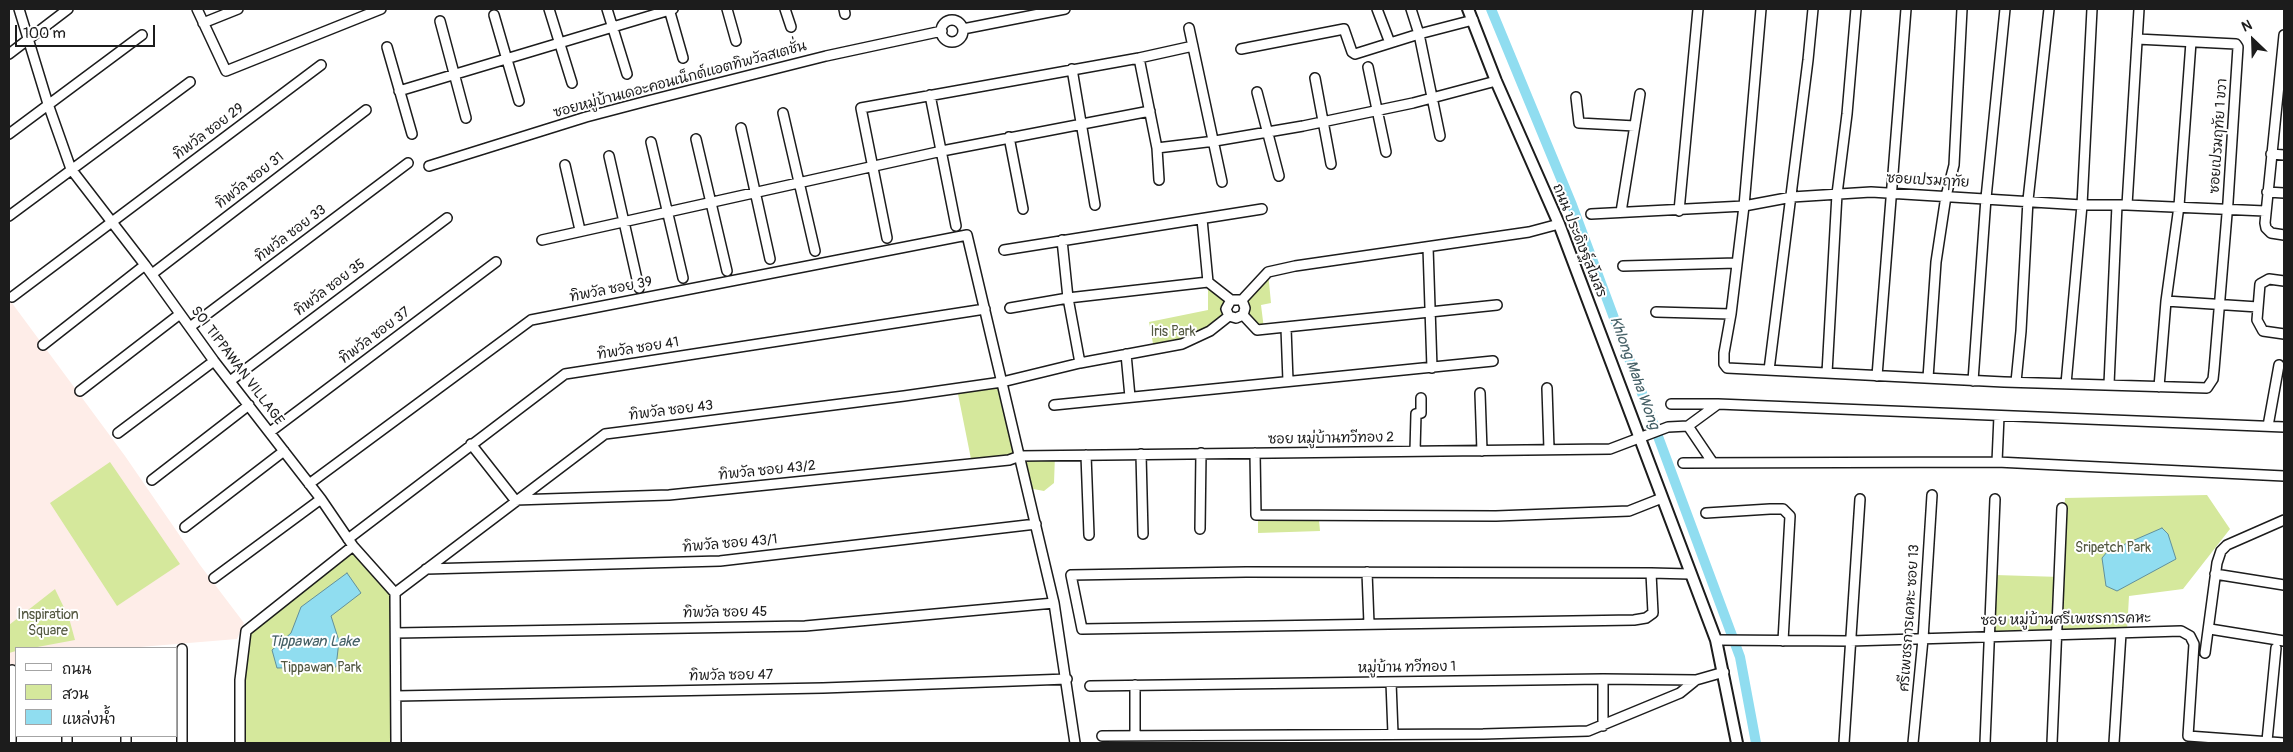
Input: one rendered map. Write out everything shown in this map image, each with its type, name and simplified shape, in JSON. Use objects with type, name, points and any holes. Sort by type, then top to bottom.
[{"type":"street","name":"SOI TIPPAWAN VILLAGE","points":[[19,9],[48,104],[71,168],[152,274],[214,362],[321,499],[350,542],[395,593]]},
{"type":"street","points":[[9,54],[68,9]]},
{"type":"street","points":[[197,9],[226,71],[380,9]]},
{"type":"street","points":[[203,23],[238,9]]},
{"type":"street","points":[[549,9],[572,83]]},
{"type":"street","points":[[607,9],[627,74]]},
{"type":"street","points":[[399,91],[670,9],[683,58]]},
{"type":"street","points":[[727,9],[736,41]]},
{"type":"street","points":[[785,9],[791,27]]},
{"type":"street","name":"ซอยหมู่บ้านเดอะคอนเน็กต์แอตทิพวัลสเตชั่น","points":[[963,29],[1065,9]]},
{"type":"street","points":[[1377,9],[1390,43]]},
{"type":"street","points":[[1411,9],[1419,34],[1440,136]]},
{"type":"street","name":"ถนน ประดิษฐ์สโมสร","points":[[1468,9],[1496,81],[1559,224],[1643,438],[1662,498],[1716,640],[1737,743]]},
{"type":"street","points":[[1679,210],[1698,9]]},
{"type":"street","points":[[1761,9],[1744,206],[1724,364],[1727,368],[1973,381],[2207,388],[2213,380],[2227,210]]},
{"type":"street","points":[[1769,370],[1792,197],[1813,9]]},
{"type":"street","points":[[1827,373],[1837,194],[1847,114],[1856,9]]},
{"type":"street","points":[[1877,376],[1906,9]]},
{"type":"street","points":[[1928,378],[1936,262],[1946,196],[1954,165],[1962,9]]},
{"type":"street","points":[[1973,381],[1986,198],[2005,9]]},
{"type":"street","points":[[2016,382],[2021,331],[2028,200],[2049,9]]},
{"type":"street","points":[[2066,384],[2082,205],[2092,9]]},
{"type":"street","points":[[2109,384],[2139,9]]},
{"type":"street","points":[[494,15],[519,101]]},
{"type":"street","points":[[1241,49],[1344,29],[1353,54],[1473,20]]},
{"type":"street","points":[[440,21],[466,118]]},
{"type":"street","name":"ซอยหมู่บ้านเดอะคอนเน็กต์แอตทิพวัลสเตชั่น","points":[[950,21],[959,23],[963,29],[960,38],[954,41],[947,40],[942,31],[944,25],[950,21]]},
{"type":"street","points":[[1189,28],[1215,141],[1222,182]]},
{"type":"street","name":"ซอยหมู่บ้านเดอะคอนเน็กต์แอตทิพวัลสเตชั่น","points":[[429,166],[638,103],[826,56],[942,31]]},
{"type":"street","points":[[9,134],[142,35]]},
{"type":"street","name":"ซอยเปรมฤทัย 1 ขวา","points":[[2137,39],[2236,44],[2238,47],[2227,210]]},
{"type":"street","points":[[2284,39],[2280,111],[2271,154],[2265,211],[2267,231],[2284,234]]},
{"type":"street","points":[[2159,387],[2166,301],[2179,206],[2191,42]]},
{"type":"street","points":[[887,238],[871,166],[861,108],[1139,58],[1193,46]]},
{"type":"street","points":[[387,47],[412,134]]},
{"type":"street","points":[[1139,58],[1157,148],[1159,180]]},
{"type":"street","name":"ทิพวัล ซอย 29","points":[[12,297],[321,65]]},
{"type":"street","points":[[1368,67],[1386,152]]},
{"type":"street","points":[[1072,69],[1095,206]]},
{"type":"street","points":[[1315,78],[1331,164]]},
{"type":"street","points":[[1157,148],[1215,141],[1323,121],[1413,103],[1496,81]]},
{"type":"street","points":[[9,216],[71,168],[190,82]]},
{"type":"street","points":[[1257,92],[1279,176]]},
{"type":"street","points":[[1621,212],[1640,94]]},
{"type":"street","points":[[930,95],[956,226]]},
{"type":"street","points":[[1576,97],[1580,123],[1635,126]]},
{"type":"street","name":"ทิพวัล ซอย 31","points":[[152,274],[366,110]]},
{"type":"street","points":[[542,240],[871,166],[1009,137],[1150,111]]},
{"type":"street","points":[[783,113],[815,251]]},
{"type":"street","points":[[741,128],[770,259]]},
{"type":"street","points":[[1009,137],[1023,209]]},
{"type":"street","points":[[696,139],[726,271]]},
{"type":"street","points":[[651,142],[684,278]]},
{"type":"street","points":[[2271,154],[2284,155]]},
{"type":"street","points":[[609,156],[639,288]]},
{"type":"street","name":"ทิพวัล ซอย 33","points":[[190,327],[408,163]]},
{"type":"street","points":[[565,166],[580,230]]},
{"type":"street","points":[[2267,192],[2284,193]]},
{"type":"street","name":"ซอยเปรมฤทัย","points":[[1591,214],[1744,206],[1792,197],[1892,193],[2028,200],[2082,205],[2179,206],[2265,211]]},
{"type":"street","points":[[1004,250],[1262,209]]},
{"type":"street","name":"ทิพวัล ซอย 35","points":[[230,381],[447,218]]},
{"type":"street","points":[[1202,219],[1208,282]]},
{"type":"street","points":[[1010,308],[1068,298],[1208,282],[1231,300],[1242,300],[1268,272],[1295,266],[1528,232],[1559,224]]},
{"type":"street","name":"ทิพวัล ซอย 39","points":[[309,484],[531,320],[773,271],[968,235],[985,309]]},
{"type":"street","points":[[1062,240],[1068,298],[1080,363]]},
{"type":"street","points":[[1428,246],[1432,368]]},
{"type":"street","name":"ทิพวัล ซอย 37","points":[[270,432],[496,262]]},
{"type":"street","points":[[1624,266],[1737,263]]},
{"type":"street","points":[[43,345],[145,265]]},
{"type":"street","points":[[2284,281],[2269,279],[2260,284],[2257,320],[2262,331],[2284,334]]},
{"type":"street","points":[[1231,300],[1226,309],[1229,316],[1236,318],[1243,315]]},
{"type":"street","points":[[1242,300],[1245,308],[1243,315]]},
{"type":"street","points":[[2166,301],[2258,307]]},
{"type":"street","points":[[1243,315],[1257,330],[1497,305]]},
{"type":"street","points":[[985,309],[1054,603],[1067,679],[1075,743]]},
{"type":"street","name":"ทิพวัล ซอย 41","points":[[240,743],[240,680],[246,630],[350,542],[471,444],[568,373],[985,309]]},
{"type":"street","points":[[1656,312],[1731,314]]},
{"type":"street","points":[[80,391],[180,314]]},
{"type":"street","name":"ทิพวัล ซอย 43","points":[[395,593],[515,500],[605,434],[1002,382],[1080,363],[1182,344],[1210,331],[1229,316]]},
{"type":"street","points":[[1286,328],[1288,382]]},
{"type":"street","points":[[1126,354],[1130,397]]},
{"type":"street","points":[[1054,405],[1493,361]]},
{"type":"street","points":[[118,433],[214,362]]},
{"type":"street","points":[[2268,426],[2279,366]]},
{"type":"street","points":[[1547,388],[1549,449]]},
{"type":"street","points":[[1480,394],[1482,451]]},
{"type":"street","points":[[1416,451],[1416,414],[1421,413],[1421,398]]},
{"type":"street","points":[[1671,404],[1718,404],[2284,427]]},
{"type":"street","points":[[1713,463],[1688,426],[1718,404]]},
{"type":"street","points":[[152,480],[249,405]]},
{"type":"street","points":[[1997,462],[1999,416]]},
{"type":"street","name":"ซอย หมู่บ้านทวีทอง 2","points":[[1020,456],[1610,449],[1668,427],[1688,426]]},
{"type":"street","points":[[471,444],[515,500]]},
{"type":"street","points":[[185,527],[284,451]]},
{"type":"street","points":[[1200,529],[1201,453]]},
{"type":"street","points":[[1255,453],[1256,515],[1496,516],[1629,511],[1662,498]]},
{"type":"street","points":[[1141,454],[1143,534]]},
{"type":"street","points":[[1086,455],[1089,535]]},
{"type":"street","name":"ทิพวัล ซอย 43/2","points":[[515,500],[669,495],[1009,460],[1020,456]]},
{"type":"street","points":[[1683,463],[1997,462],[2284,476]]},
{"type":"street","name":"ศรีเพชรการเคหะ ซอย 13","points":[[1913,743],[1923,639],[1932,495]]},
{"type":"street","points":[[214,578],[321,499]]},
{"type":"street","points":[[1844,743],[1860,499]]},
{"type":"street","points":[[1985,743],[1995,500]]},
{"type":"street","points":[[2052,743],[2062,508]]},
{"type":"street","points":[[1706,513],[1770,509],[1783,510],[1790,516],[1783,641]]},
{"type":"street","points":[[2205,653],[2210,629],[2218,556],[2227,545],[2284,520]]},
{"type":"street","name":"ทิพวัล ซอย 43/1","points":[[425,569],[720,561],[1036,524]]},
{"type":"street","points":[[1651,574],[1653,613],[1646,618],[1634,620],[1082,629],[1071,575],[1246,572],[1690,574]]},
{"type":"street","points":[[1367,572],[1370,624]]},
{"type":"street","points":[[2215,574],[2284,584]]},
{"type":"street","points":[[395,593],[396,743]]},
{"type":"street","name":"ทิพวัล ซอย 45","points":[[396,633],[805,626],[1054,603]]},
{"type":"street","points":[[2210,629],[2284,641]]},
{"type":"street","name":"ซอย หมู่บ้านศรีเพชรการคหะ","points":[[1716,640],[1850,641],[2181,631],[2190,636],[2194,644],[2188,740],[2284,743]]},
{"type":"street","points":[[2114,743],[2121,632]]},
{"type":"street","points":[[2268,742],[2276,648]]},
{"type":"street","points":[[182,649],[182,743]]},
{"type":"street","points":[[11,743],[12,670]]},
{"type":"street","name":"หมู่บ้าน ทวีทอง 1","points":[[1090,686],[1603,679],[1696,680],[1724,672]]},
{"type":"street","name":"ทิพวัล ซอย 47","points":[[396,696],[823,688],[1067,679]]},
{"type":"street","points":[[1603,679],[1603,726]]},
{"type":"street","points":[[1102,736],[1588,731],[1680,693],[1696,680]]},
{"type":"street","points":[[1391,682],[1393,734]]},
{"type":"street","points":[[1135,685],[1135,736]]},
{"type":"shaded area","points":[[9,299],[125,456],[200,565],[244,623],[237,639],[140,647],[15,647],[15,669],[9,671]]},
{"type":"green space","points":[[1268,272],[1271,303],[1261,305],[1264,329],[1243,315],[1242,300]]},
{"type":"green space","name":"Iris Park","points":[[1208,282],[1231,300],[1229,316],[1210,331],[1154,349],[1149,322],[1208,310]]},
{"type":"green space","points":[[1002,382],[1020,456],[972,464],[957,389]]},
{"type":"green space","points":[[1055,455],[1054,483],[1044,491],[1028,488],[1020,456]]},
{"type":"green space","points":[[110,462],[180,564],[117,606],[50,503]]},
{"type":"green space","name":"Sripetch Park","points":[[2207,495],[2230,529],[2183,589],[2129,596],[2127,631],[1991,636],[1995,575],[2061,577],[2065,498]]},
{"type":"green space","points":[[1258,518],[1319,520],[1320,531],[1258,533]]},
{"type":"green space","name":"Tippawan Park","points":[[353,546],[395,593],[396,743],[243,743],[246,631]]},
{"type":"green space","name":"Inspiration Square","points":[[55,589],[69,618],[75,640],[37,647],[15,647],[15,651],[9,653],[9,625]]},
{"type":"water","points":[[2162,528],[2168,534],[2176,559],[2117,591],[2106,586],[2102,558],[2107,552]]},
{"type":"water","name":"Tippawan Lake","points":[[347,573],[361,593],[331,616],[339,641],[336,667],[277,668],[272,650],[291,633],[301,607]]},
{"type":"waterway","name":"Khlong Maha Wong","points":[[1491,9],[1572,205],[1740,657],[1756,743]]}]
